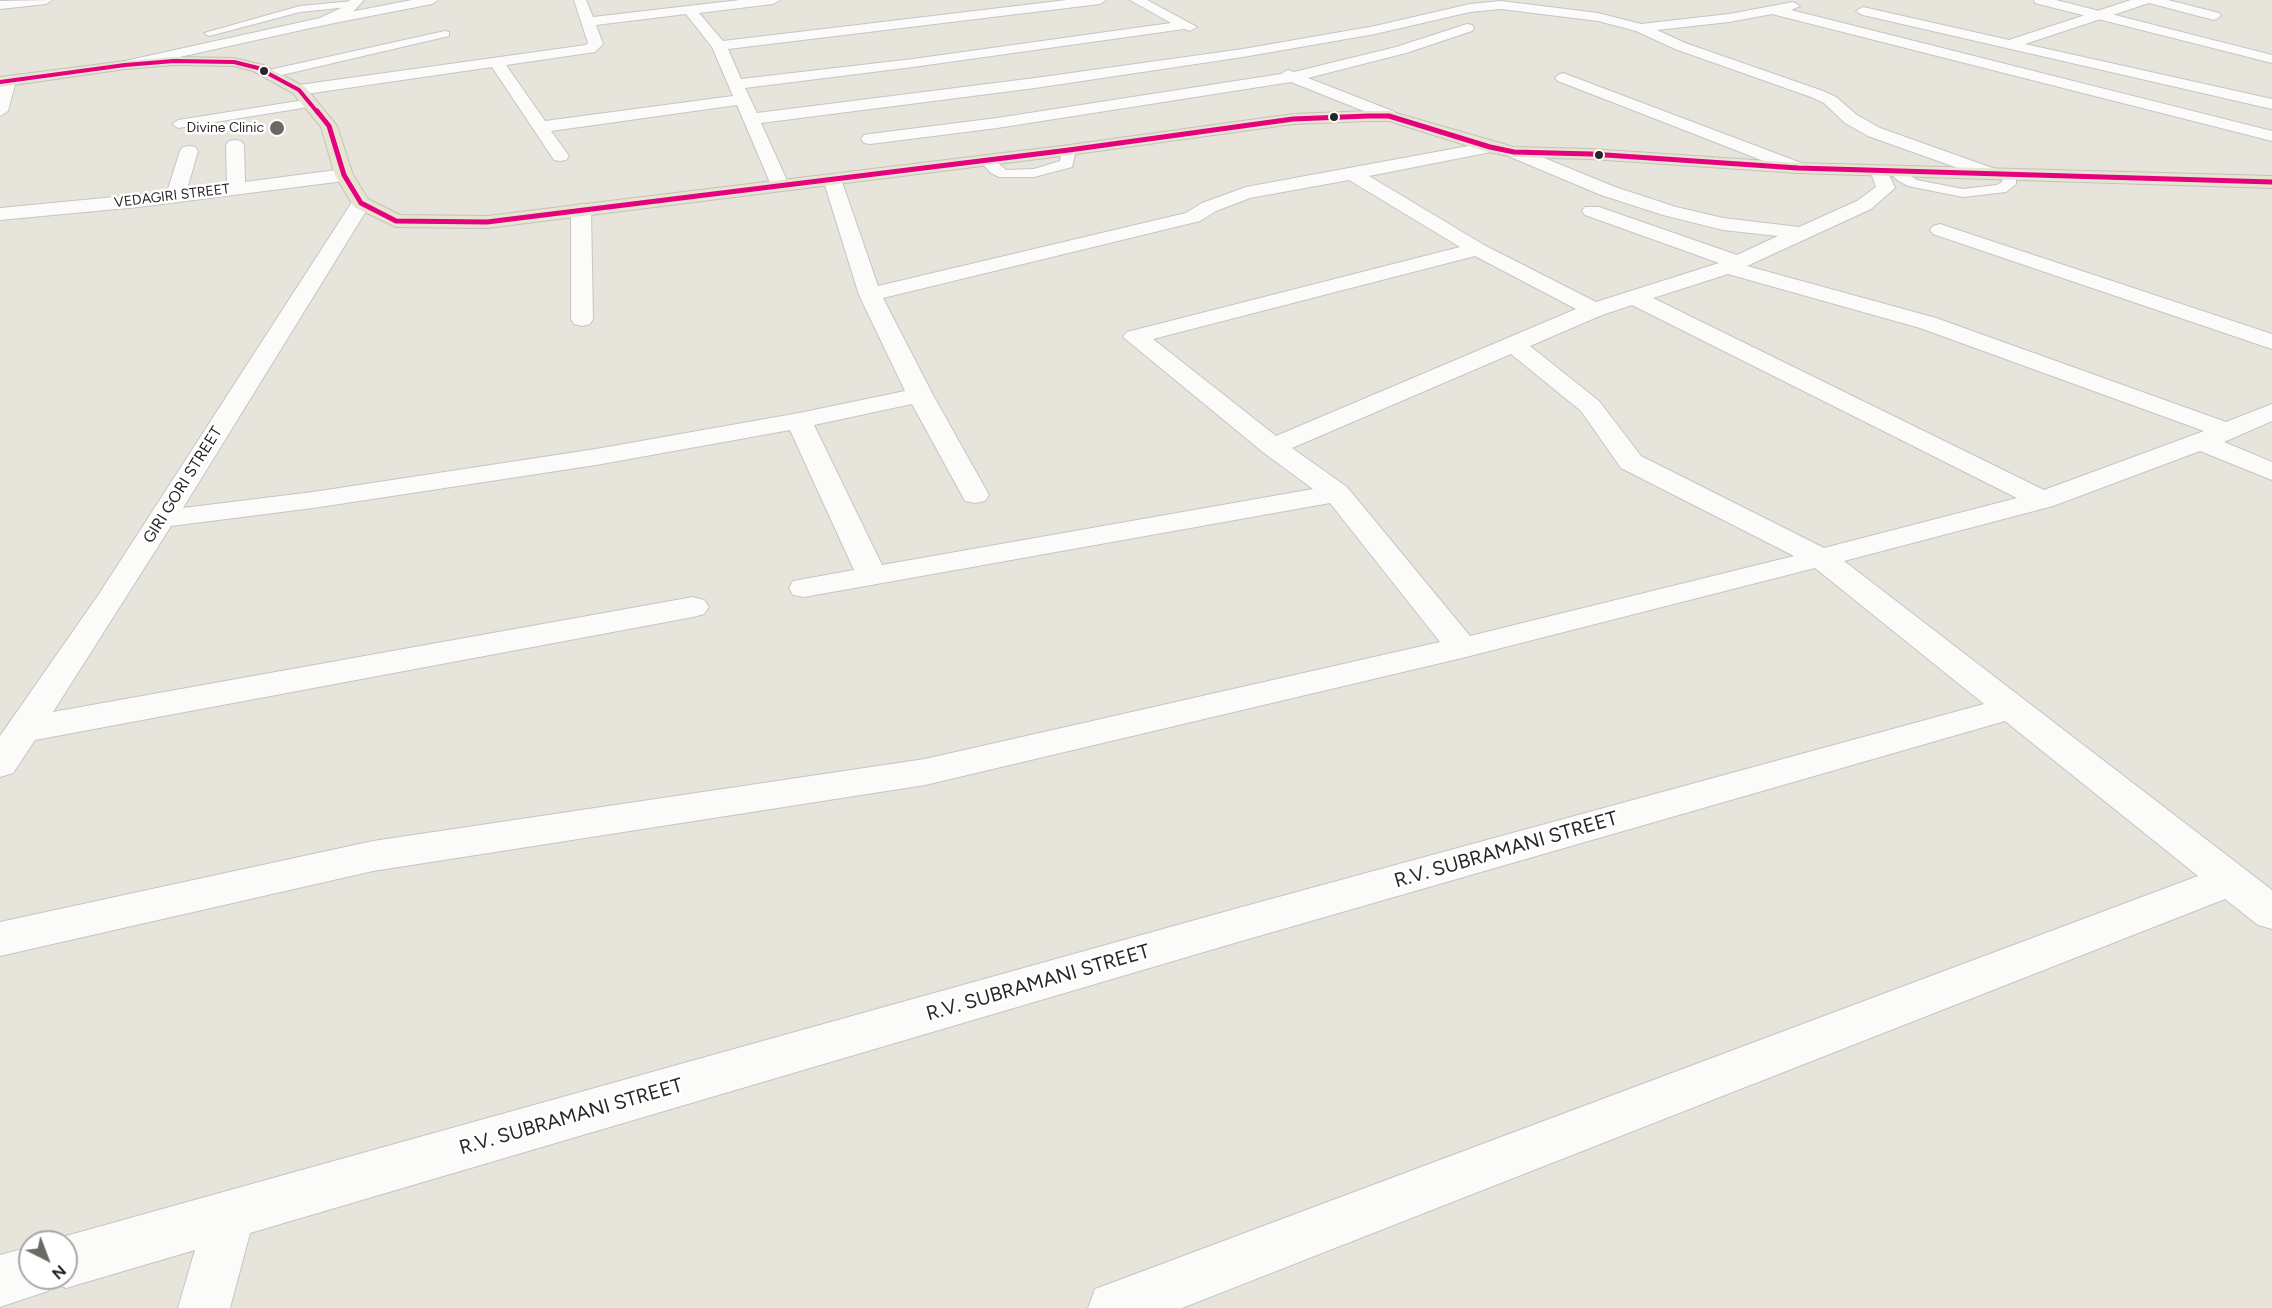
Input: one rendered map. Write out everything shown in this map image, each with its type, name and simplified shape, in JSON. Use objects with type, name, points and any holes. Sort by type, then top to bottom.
[{"type":"main road","points":[[234,34],[223,51],[234,62]]},
{"type":"main road","points":[[4,82],[125,65],[174,61],[234,62],[258,68],[305,96],[329,126],[344,175],[362,202],[396,220],[487,222],[1069,150],[1293,119],[1389,116],[1490,147],[1514,152],[1591,154],[1798,168],[2272,182]]},
{"type":"street","points":[[0,5],[46,0]]},
{"type":"street","points":[[125,65],[234,34],[265,35],[432,0]]},
{"type":"street","points":[[305,96],[590,49],[596,44],[580,0]]},
{"type":"street","points":[[588,22],[772,0]]},
{"type":"street","points":[[719,46],[1100,0]]},
{"type":"street","points":[[1137,0],[1292,78],[1389,116]]},
{"type":"street","points":[[2040,0],[2272,59]]},
{"type":"street","points":[[2013,44],[2144,0]]},
{"type":"street","points":[[2153,0],[2214,16]]},
{"type":"street","points":[[324,21],[346,11],[356,2]]},
{"type":"street","points":[[1641,28],[1729,18],[1806,3]]},
{"type":"street","points":[[751,119],[1035,83],[1243,53],[1375,30],[1487,5],[1532,7],[1606,19],[1641,28],[1680,46],[1817,94],[1830,100],[1851,119],[1874,132],[2000,174]]},
{"type":"street","points":[[870,139],[1021,120],[1292,78],[1401,50],[1532,7]]},
{"type":"street","points":[[1851,8],[2272,104]]},
{"type":"street","points":[[689,10],[719,46],[780,185]]},
{"type":"street","points":[[1773,10],[2272,136]]},
{"type":"street","points":[[540,127],[913,63],[1186,25]]},
{"type":"street","points":[[1983,63],[2032,48]]},
{"type":"street","points":[[497,63],[560,156]]},
{"type":"street","points":[[1563,78],[1798,168]]},
{"type":"street","points":[[0,111],[4,82]]},
{"type":"street","points":[[235,145],[236,188]]},
{"type":"street","points":[[870,295],[1193,217],[1209,207],[1246,192],[1490,147]]},
{"type":"street","points":[[175,196],[189,151]]},
{"type":"street","points":[[1514,152],[1608,190],[1670,211],[1723,224],[1802,233]]},
{"type":"street","points":[[1273,447],[1594,310],[1636,298],[1732,264],[1802,233],[1864,205],[1886,188],[1888,170]]},
{"type":"street","points":[[1352,174],[1477,249],[1594,310]]},
{"type":"street","name":"VEDAGIRI STREET","points":[[0,214],[175,196],[344,175]]},
{"type":"street","points":[[832,179],[870,295],[920,395],[975,495]]},
{"type":"street","name":"GIRI GORI STREET","points":[[0,764],[113,596],[362,202]]},
{"type":"street","points":[[581,210],[582,319]]},
{"type":"street","points":[[1592,212],[1732,264],[1928,323],[2214,436],[2272,472]]},
{"type":"street","points":[[1940,230],[2272,342]]},
{"type":"street","points":[[1462,648],[1337,493],[1273,447],[1135,337],[1477,249]]},
{"type":"street","points":[[1636,298],[2043,500]]},
{"type":"street","points":[[1514,345],[1590,406],[1631,462],[1821,558],[2011,708],[2257,896]]},
{"type":"street","points":[[162,519],[360,493],[596,456],[799,421],[920,395]]},
{"type":"street","points":[[0,939],[373,856],[925,772],[1462,648],[2043,500],[2272,412]]},
{"type":"street","points":[[799,421],[872,576]]},
{"type":"street","points":[[804,588],[1337,493]]},
{"type":"street","points":[[22,730],[693,607]]},
{"type":"street","name":"R.V. SUBRAMANI STREET","points":[[78,1259],[1232,927],[2011,708]]},
{"type":"street","points":[[1114,1308],[2257,896]]},
{"type":"street","points":[[204,1308],[230,1215]]},
{"type":"street","points":[[0,1281],[18,1276]]},
{"type":"lane","points":[[209,33],[234,34],[300,9],[356,2]]},
{"type":"lane","points":[[269,74],[444,34]]},
{"type":"lane","points":[[178,124],[305,96]]},
{"type":"transit line","points":[[0,82],[125,65],[174,61],[234,62],[258,68],[299,90],[329,126],[344,175],[361,203],[396,221],[487,222],[1069,150],[1293,119],[1368,116],[1389,116],[1490,147],[1514,152],[1591,154],[1798,168],[2272,182]]},
{"type":"place","name":"Divine Clinic","points":[[277,128]]}]
